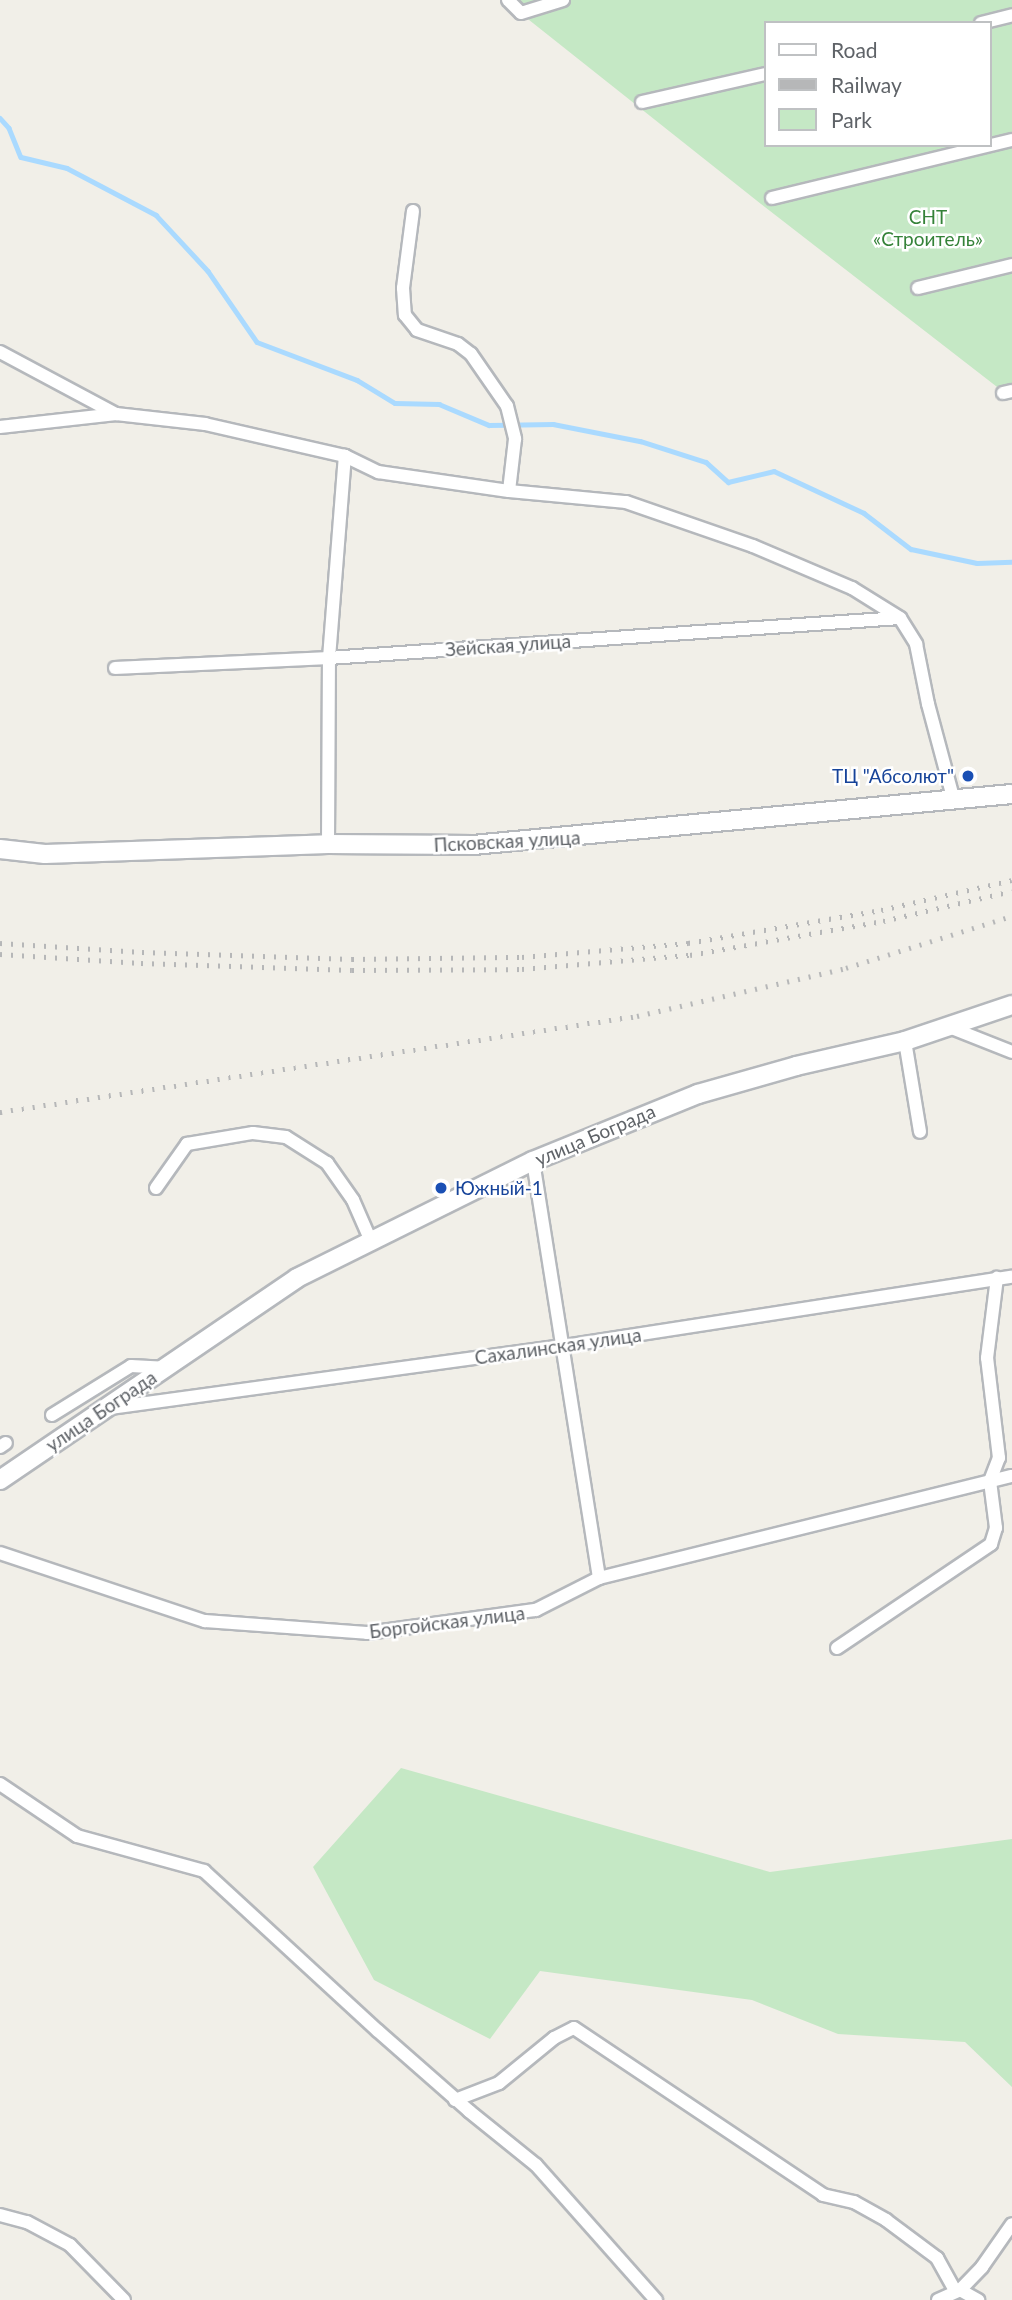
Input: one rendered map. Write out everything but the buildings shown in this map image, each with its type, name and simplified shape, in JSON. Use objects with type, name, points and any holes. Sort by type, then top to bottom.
[{"type":"main road","name":"Псковская улица","points":[[0,849],[45,854],[134,853],[328,844],[486,844],[1012,794]]},
{"type":"main road","name":"улица Бограда","points":[[0,1480],[297,1278],[370,1239],[533,1161],[698,1094],[796,1066],[905,1041],[1012,1004]]},
{"type":"street","points":[[508,0],[521,13],[563,0]]},
{"type":"street","points":[[990,21],[1012,16]]},
{"type":"street","points":[[642,102],[764,74]]},
{"type":"street","points":[[991,145],[1012,140]]},
{"type":"street","points":[[772,198],[983,147]]},
{"type":"street","points":[[413,211],[404,288],[405,315],[417,330],[458,344],[471,354],[507,406],[514,439],[509,491]]},
{"type":"street","points":[[918,288],[1012,265]]},
{"type":"street","points":[[0,352],[116,414]]},
{"type":"street","points":[[0,427],[116,414],[205,424],[345,456],[378,472],[509,491],[626,502],[753,546],[852,588],[900,618],[916,644],[928,704],[954,801]]},
{"type":"street","points":[[328,844],[329,658],[345,456]]},
{"type":"street","name":"Зейская улица","points":[[115,668],[329,658],[900,618]]},
{"type":"street","points":[[949,1027],[1012,1052]]},
{"type":"street","points":[[905,1041],[920,1132]]},
{"type":"street","points":[[156,1188],[187,1144],[253,1133],[286,1137],[327,1163],[352,1200],[370,1239]]},
{"type":"street","points":[[533,1161],[599,1578]]},
{"type":"street","name":"Сахалинская улица","points":[[102,1409],[564,1346],[1012,1277]]},
{"type":"street","points":[[837,1648],[991,1544],[996,1528],[990,1481],[999,1458],[987,1358],[997,1278]]},
{"type":"street","points":[[52,1415],[131,1366],[164,1368]]},
{"type":"street","name":"Боргойская улица","points":[[0,1553],[205,1621],[367,1633],[536,1611],[599,1578],[1012,1476]]},
{"type":"street","points":[[0,1784],[76,1836],[204,1871],[455,2100],[536,2165],[656,2300]]},
{"type":"street","points":[[455,2100],[499,2083],[554,2038],[574,2028],[823,2195],[854,2202],[886,2220],[937,2258],[958,2290],[978,2300]]},
{"type":"street","points":[[0,2215],[27,2222],[70,2245],[124,2300]]},
{"type":"street","points":[[938,2300],[958,2290],[982,2267],[1012,2224]]},
{"type":"green space","name":"СНТ «Строитель»","points":[[504,0],[1012,0],[1012,394],[1001,390]]},
{"type":"green space","points":[[401,1768],[770,1872],[1012,1839],[1012,2087],[965,2042],[838,2034],[752,2000],[540,1971],[490,2039],[374,1980],[313,1867]]},
{"type":"waterway","points":[[0,118],[9,128],[21,157],[67,168],[156,215],[208,271],[257,342],[357,380],[395,403],[439,404],[489,425],[553,424],[640,441],[706,462],[728,482],[774,471],[864,513],[911,549],[977,563],[1012,562]]},
{"type":"railway","points":[[0,943],[142,952],[352,959],[522,957],[688,943],[881,910],[1012,880]]},
{"type":"railway","points":[[0,954],[141,963],[352,970],[522,969],[690,955],[883,921],[1012,891]]},
{"type":"railway","points":[[0,1112],[637,1016],[846,968],[1012,916]]},
{"type":"place","name":"ТЦ \"Абсолют\"","points":[[968,776]]},
{"type":"place","name":"Южный-1","points":[[441,1188]]}]
